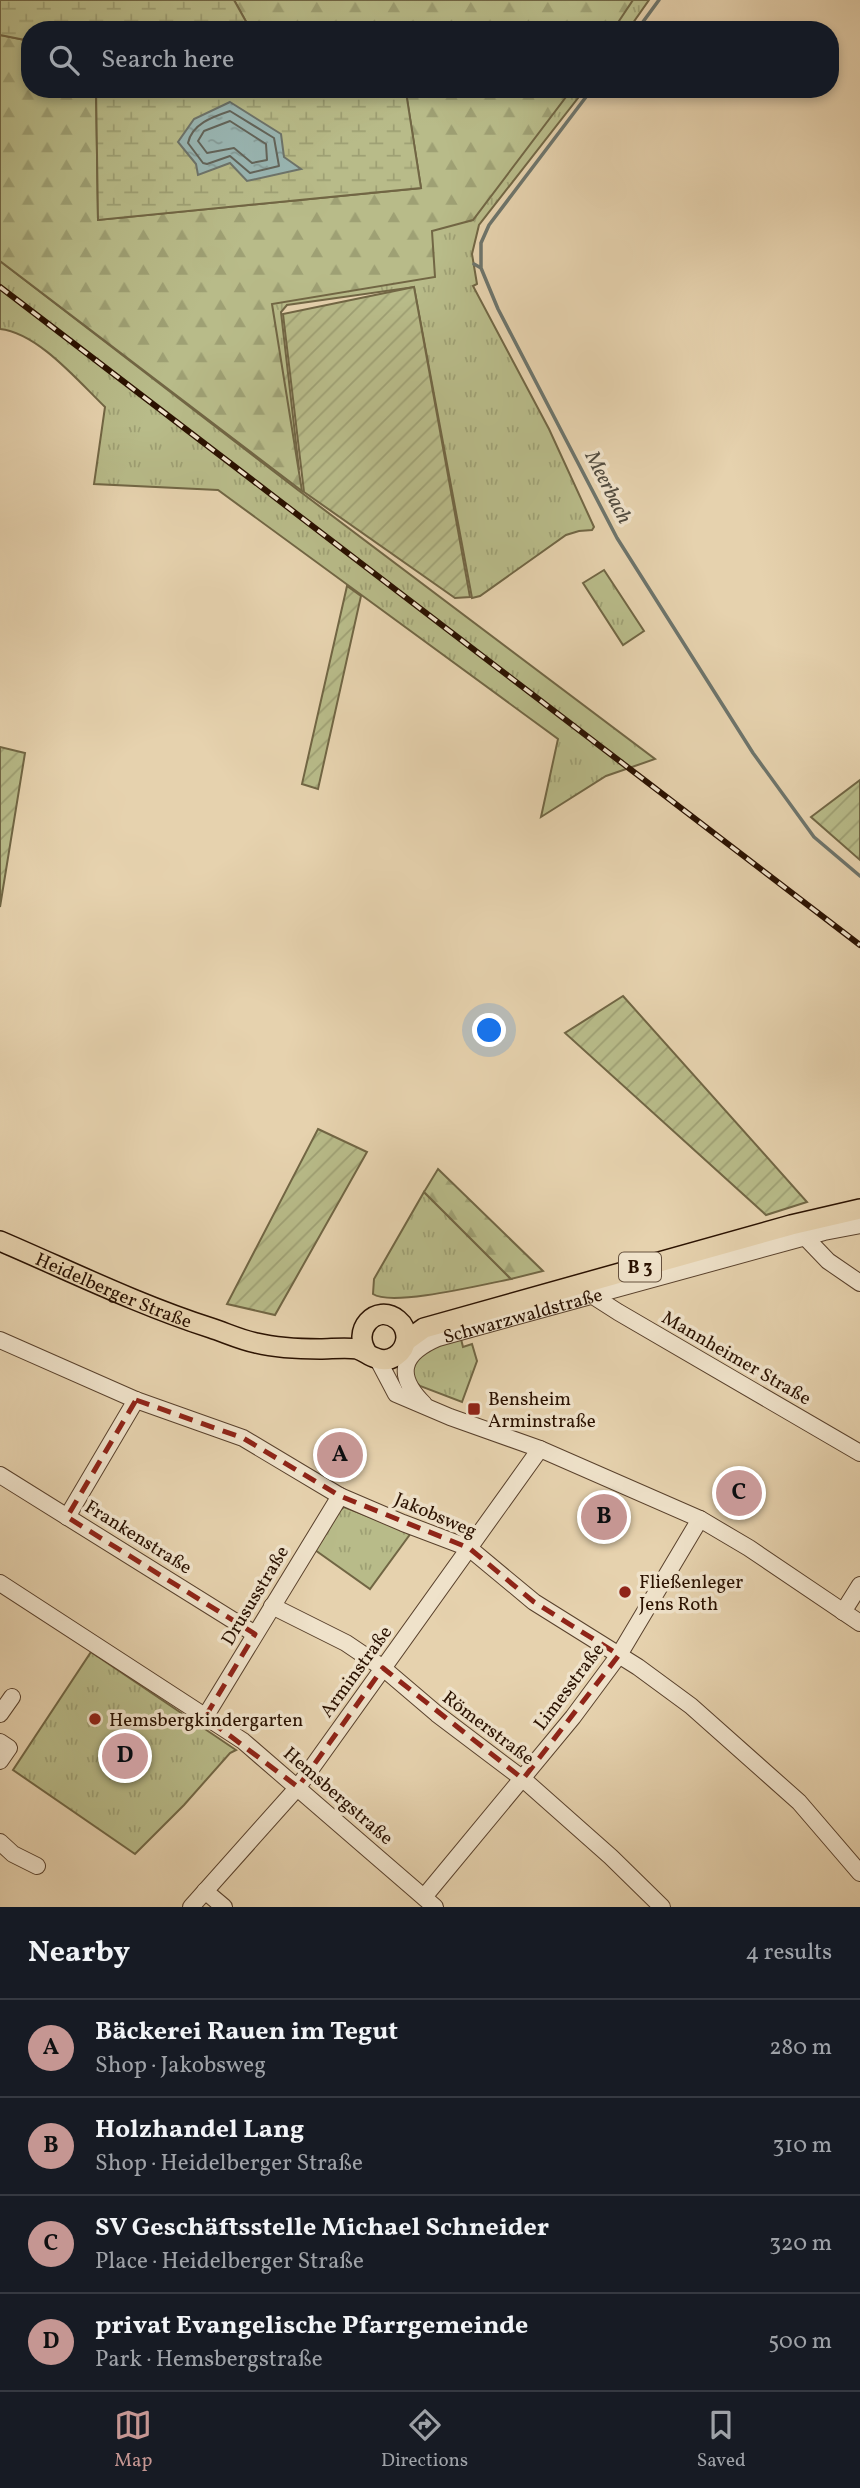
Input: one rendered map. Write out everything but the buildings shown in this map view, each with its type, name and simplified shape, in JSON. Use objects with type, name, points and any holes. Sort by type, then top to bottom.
[{"type":"main road","name":"Schwarzwaldstraße","points":[[403,1340],[424,1328],[791,1225],[860,1209]]},
{"type":"main road","name":"Heidelberger Straße","points":[[0,1241],[160,1310],[255,1343],[303,1349],[356,1349],[387,1360],[403,1340],[394,1317],[379,1315],[367,1322],[362,1333],[350,1337],[304,1339],[230,1334]]},
{"type":"main road","points":[[362,1333],[362,1342],[372,1356]]},
{"type":"street","name":"Schwarzwaldstraße","points":[[426,1407],[412,1390],[407,1379],[406,1364],[416,1349],[456,1332],[860,1224]]},
{"type":"street","points":[[805,1237],[828,1261],[860,1283]]},
{"type":"street","name":"Mannheimer Straße","points":[[593,1296],[860,1453]]},
{"type":"street","name":"Jakobsweg","points":[[0,1340],[136,1400],[243,1438],[340,1496],[469,1548],[534,1602],[656,1679],[691,1706],[799,1802],[860,1873]]},
{"type":"street","points":[[403,1340],[395,1362],[395,1374],[407,1399]]},
{"type":"street","points":[[372,1356],[396,1394],[540,1450],[700,1519],[749,1548],[860,1623]]},
{"type":"street","points":[[67,1517],[136,1400]]},
{"type":"street","name":"Arminstraße","points":[[191,1907],[298,1787],[540,1450]]},
{"type":"street","name":"Frankenstraße","points":[[0,1475],[255,1634]]},
{"type":"street","name":"Drususstraße","points":[[205,1717],[340,1496]]},
{"type":"street","name":"Limesstraße","points":[[430,1902],[619,1655],[700,1519]]},
{"type":"street","name":"Hemsbergstraße","points":[[0,1583],[243,1741],[430,1902]]},
{"type":"street","points":[[843,1612],[860,1585]]},
{"type":"street","name":"Römerstraße","points":[[272,1606],[346,1643],[383,1668],[437,1714],[523,1779],[611,1857],[662,1907]]},
{"type":"street","points":[[0,1714],[12,1697]]},
{"type":"street","points":[[0,1742],[9,1748],[0,1761]]},
{"type":"street","points":[[0,1842],[13,1854],[37,1866]]},
{"type":"street","points":[[205,1891],[224,1907]]},
{"type":"highlighted area","points":[[136,1400],[243,1438],[340,1496],[469,1548],[534,1602],[619,1655],[523,1779],[383,1668],[298,1787],[205,1717],[255,1634],[67,1517]]},
{"type":"green space","points":[[0,0],[649,0],[634,21],[21,21],[21,98],[578,98],[479,225],[472,254],[477,284],[473,286],[549,429],[594,527],[592,530],[566,535],[480,596],[472,598],[414,287],[287,305],[281,312],[299,469],[293,474],[0,257]]},
{"type":"green space","points":[[0,0],[234,0],[246,21],[21,21],[21,39],[0,35]]},
{"type":"green space","points":[[234,0],[633,0],[619,21],[246,21]]},
{"type":"green space","points":[[0,35],[21,39],[21,98],[96,98],[98,220],[421,188],[407,98],[565,98],[473,220],[432,231],[435,277],[272,304],[302,491],[0,261]]},
{"type":"green space","points":[[96,98],[407,98],[421,188],[98,220]]},
{"type":"green space","points":[[0,261],[655,759],[606,776],[541,817],[558,739],[218,490],[94,484],[105,407],[43,349],[14,332],[0,329]]},
{"type":"green space","points":[[414,287],[470,597],[455,598],[304,492],[283,314]]},
{"type":"green space","points":[[604,570],[644,631],[623,645],[583,583]]},
{"type":"green space","points":[[347,586],[361,596],[318,789],[302,784]]},
{"type":"green space","points":[[0,747],[25,753],[0,907]]},
{"type":"green space","points":[[860,780],[860,860],[811,817]]},
{"type":"green space","points":[[623,996],[807,1202],[766,1215],[565,1033]]},
{"type":"green space","points":[[318,1129],[367,1152],[275,1315],[227,1304]]},
{"type":"green space","points":[[438,1169],[543,1271],[511,1279],[424,1192]]},
{"type":"green space","points":[[424,1192],[511,1279],[418,1296],[399,1298],[373,1294],[374,1279]]},
{"type":"green space","points":[[461,1339],[463,1347],[472,1344],[477,1361],[462,1402],[420,1386],[411,1378],[412,1369],[421,1355],[435,1347]]},
{"type":"green space","points":[[344,1507],[411,1533],[370,1589],[315,1550],[338,1512]]},
{"type":"green space","points":[[91,1652],[236,1750],[230,1753],[184,1805],[135,1854],[13,1770]]},
{"type":"water","points":[[230,102],[281,134],[284,157],[301,169],[247,181],[230,163],[198,175],[196,164],[178,142],[194,119]]},
{"type":"waterway","name":"Meerbach","points":[[644,21],[659,0]]},
{"type":"waterway","name":"Meerbach","points":[[585,98],[489,225],[481,243],[481,268],[498,309],[617,538],[753,753],[814,837],[860,876]]},
{"type":"waterway","name":"Meerbach","points":[[474,264],[481,268]]},
{"type":"railway","points":[[0,287],[860,945]]},
{"type":"place","name":"Bensheim Arminstraße","points":[[474,1409]]},
{"type":"place","name":"Bäckerei Rauen im Tegut","points":[[340,1455]]},
{"type":"place","name":"SV Geschäftsstelle Michael Schneider","points":[[739,1493]]},
{"type":"place","name":"Holzhandel Lang","points":[[604,1517]]},
{"type":"place","name":"Fließenleger Jens Roth","points":[[625,1592]]},
{"type":"place","name":"Hemsbergkindergarten","points":[[95,1719]]},
{"type":"place","name":"privat Evangelische Pfarrgemeinde","points":[[125,1756]]}]
